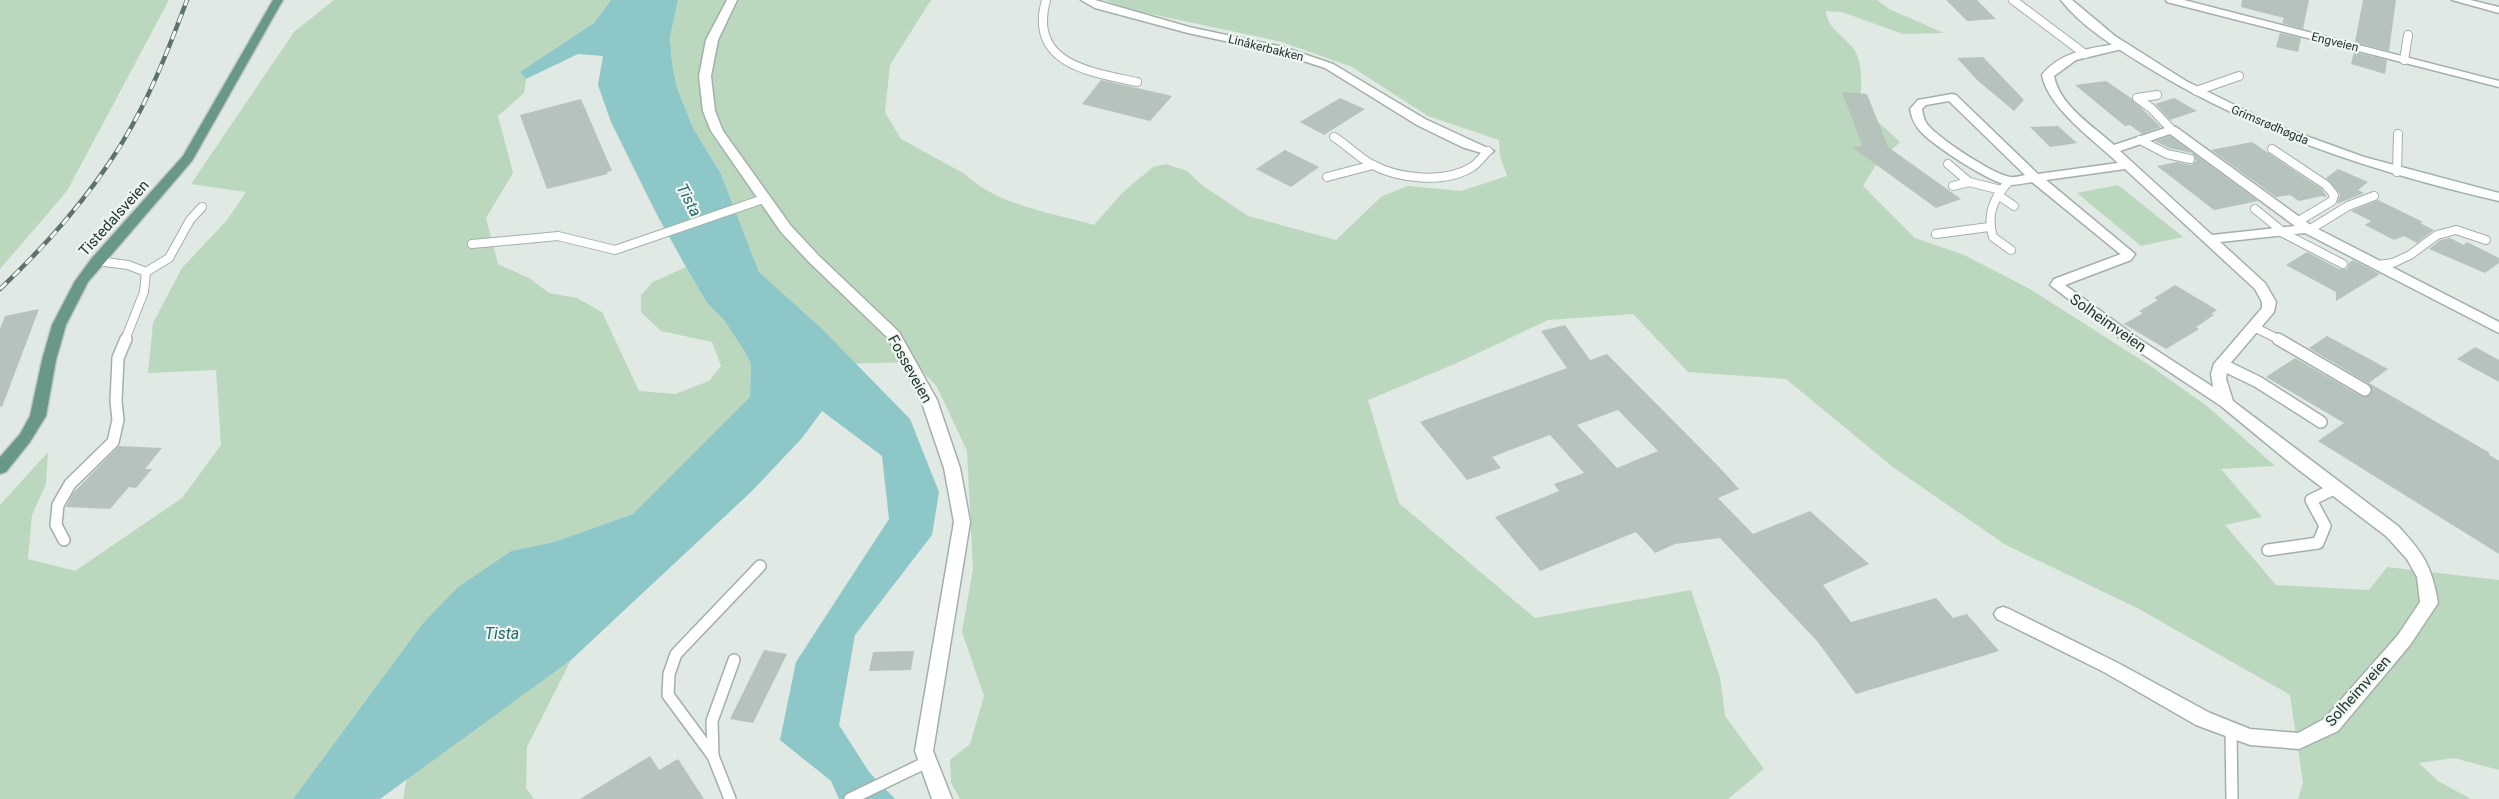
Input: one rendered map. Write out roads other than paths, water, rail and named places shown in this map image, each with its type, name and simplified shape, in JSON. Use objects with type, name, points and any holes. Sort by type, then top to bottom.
[{"type":"main road","name":"Tistedalsveien","points":[[0,468],[25,438],[38,416],[49,360],[59,324],[82,282],[97,261],[188,158],[278,0]]},
{"type":"street","name":"Fosseveien","points":[[732,0],[712,40],[705,76],[709,111],[717,131],[786,229],[814,259],[894,335],[929,400],[952,468],[962,522],[924,751],[942,799]]},
{"type":"street","name":"Linåkerbakken","points":[[1086,0],[1099,6],[1188,30],[1279,49],[1329,66],[1421,122],[1466,144],[1488,151]]},
{"type":"street","name":"Grimsrødhøgda","points":[[2066,0],[2122,46],[2196,91],[2263,124],[2397,172],[2499,196]]},
{"type":"street","name":"Engveien","points":[[2171,0],[2351,49],[2499,84]]},
{"type":"street","points":[[2457,0],[2499,10]]},
{"type":"street","points":[[2122,46],[2070,57],[2055,66],[2048,75],[2050,86],[2063,105],[2250,275],[2265,294],[2269,309],[2221,364],[2218,372],[2218,381],[2227,404]]},
{"type":"street","name":"Solheimveien","points":[[2003,189],[1982,168],[1930,134],[1921,124],[1916,110],[1922,102],[1952,97],[2035,178],[2128,254],[2126,257],[2059,282],[2057,285],[2126,336],[2227,404],[2392,531],[2413,554],[2425,576],[2428,603],[2404,640],[2332,725],[2299,741],[2250,737],[2204,719],[2110,667],[2003,614]]},
{"type":"street","points":[[2113,150],[2172,130],[2304,227],[2499,328]]},
{"type":"street","points":[[2003,189],[2035,178],[2128,165]]},
{"type":"street","points":[[2210,239],[2282,232],[2304,227]]},
{"type":"lane","points":[[1046,0],[1042,14],[1043,34],[1063,58],[1083,68],[1137,82]]},
{"type":"lane","points":[[2013,0],[2084,54]]},
{"type":"lane","points":[[2404,60],[2408,35]]},
{"type":"lane","points":[[2196,91],[2239,76]]},
{"type":"lane","points":[[2157,95],[2136,98],[2151,108],[2172,130]]},
{"type":"lane","points":[[2397,172],[2398,134]]},
{"type":"lane","points":[[1334,137],[1373,165],[1414,176],[1444,176],[1461,173],[1472,167],[1488,151]]},
{"type":"lane","points":[[2140,140],[2167,154],[2190,159]]},
{"type":"lane","points":[[2272,149],[2326,185],[2334,195],[2332,202],[2304,227]]},
{"type":"lane","points":[[1948,164],[1969,182]]},
{"type":"lane","points":[[1327,177],[1373,165]]},
{"type":"lane","points":[[1953,186],[1969,182],[2003,189],[2014,206]]},
{"type":"lane","points":[[2003,189],[1990,209],[1989,227],[1993,237],[2011,250]]},
{"type":"lane","points":[[2304,227],[2328,220],[2348,206],[2374,196]]},
{"type":"lane","points":[[472,244],[558,236],[615,250],[766,198]]},
{"type":"lane","points":[[146,272],[169,258],[190,220],[202,207]]},
{"type":"lane","points":[[2256,209],[2282,232],[2343,264]]},
{"type":"lane","points":[[1936,234],[1989,227]]},
{"type":"lane","points":[[2379,265],[2393,263],[2410,255],[2437,235],[2456,230],[2486,240]]},
{"type":"lane","points":[[97,261],[128,264],[146,272]]},
{"type":"lane","points":[[64,540],[56,525],[58,506],[70,484],[113,442],[118,420],[116,401],[118,358],[144,292],[146,272]]},
{"type":"lane","points":[[2254,327],[2294,347],[2364,390]]},
{"type":"lane","points":[[2221,364],[2258,382],[2321,422]]},
{"type":"lane","points":[[2268,550],[2318,542],[2324,526],[2310,500],[2336,488]]},
{"type":"lane","points":[[730,799],[713,756],[668,695],[666,684],[668,671],[676,654],[760,566]]},
{"type":"lane","points":[[713,756],[712,721],[734,660]]},
{"type":"lane","points":[[2231,730],[2232,799]]},
{"type":"lane","points":[[850,799],[928,762]]},
{"type":"water","name":"Tista","points":[[611,0],[678,0],[670,37],[672,63],[677,88],[693,128],[721,174],[759,272],[822,329],[910,419],[939,492],[932,535],[855,635],[839,725],[869,772],[895,799],[839,799],[831,781],[780,740],[796,662],[889,519],[882,456],[822,411],[802,438],[752,491],[571,660],[380,799],[293,799],[423,623],[458,587],[511,551],[554,542],[633,514],[750,397],[751,364],[745,352],[724,320],[707,303],[686,267],[656,213],[611,122],[598,85],[603,56],[578,54],[526,79],[520,72],[594,23]]},
{"type":"railway","points":[[0,289],[60,227],[112,159],[148,96],[187,0]]}]
